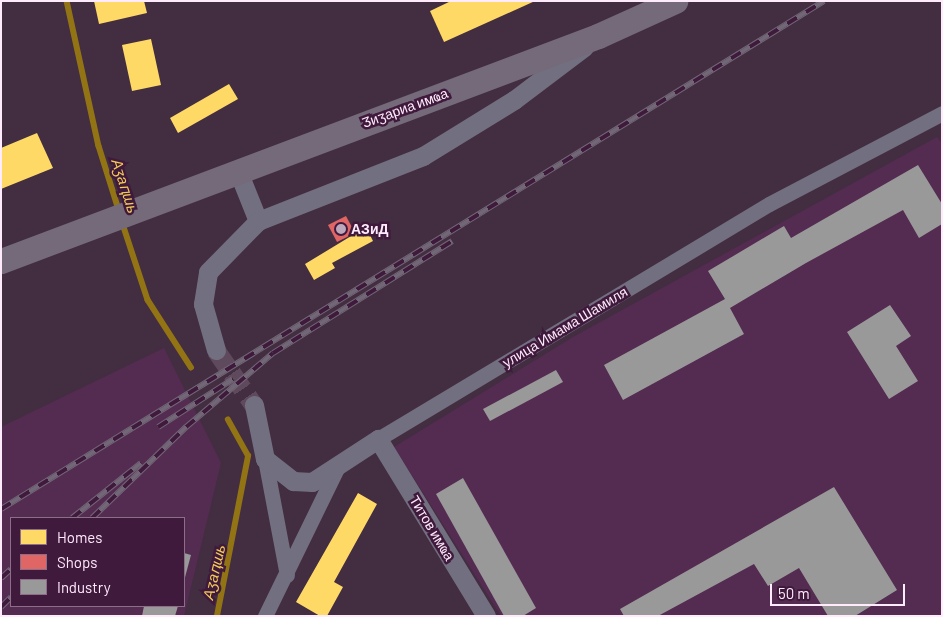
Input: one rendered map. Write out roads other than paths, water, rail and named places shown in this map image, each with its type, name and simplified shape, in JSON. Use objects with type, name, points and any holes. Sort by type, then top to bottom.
[{"type":"highway","name":"Ӡиӡариа имҩа","points":[[1,261],[238,170],[598,36],[675,1]]},
{"type":"street","points":[[216,350],[203,304],[208,272],[258,221],[328,197],[423,156],[514,100],[598,36]]},
{"type":"street","name":"улица Имама Шамиля","points":[[265,459],[293,481],[312,482],[378,439],[769,204],[942,113]]},
{"type":"street","points":[[238,170],[258,221]]},
{"type":"street","points":[[254,405],[287,575]]},
{"type":"street","name":"Титов имҩа","points":[[378,439],[486,616]]},
{"type":"street","points":[[265,616],[287,575],[339,464]]},
{"type":"waterway","name":"Аӡаԥшь","points":[[67,1],[99,146],[119,210]]},
{"type":"waterway","name":"Аӡаԥшь","points":[[122,221],[148,300],[191,367]]},
{"type":"waterway","name":"Аӡаԥшь","points":[[217,616],[248,456],[228,420]]},
{"type":"tunnel","points":[[216,350],[254,405]]},
{"type":"railway","points":[[1,509],[824,1]]},
{"type":"railway","points":[[93,517],[186,427],[273,353],[452,241]]},
{"type":"railway","points":[[158,427],[233,379]]},
{"type":"railway","points":[[73,517],[141,463]]},
{"type":"railway","points":[[1,578],[10,570]]},
{"type":"railway","points":[[1,607],[10,598]]},
{"type":"place","name":"АЗиД","points":[[341,229]]}]
